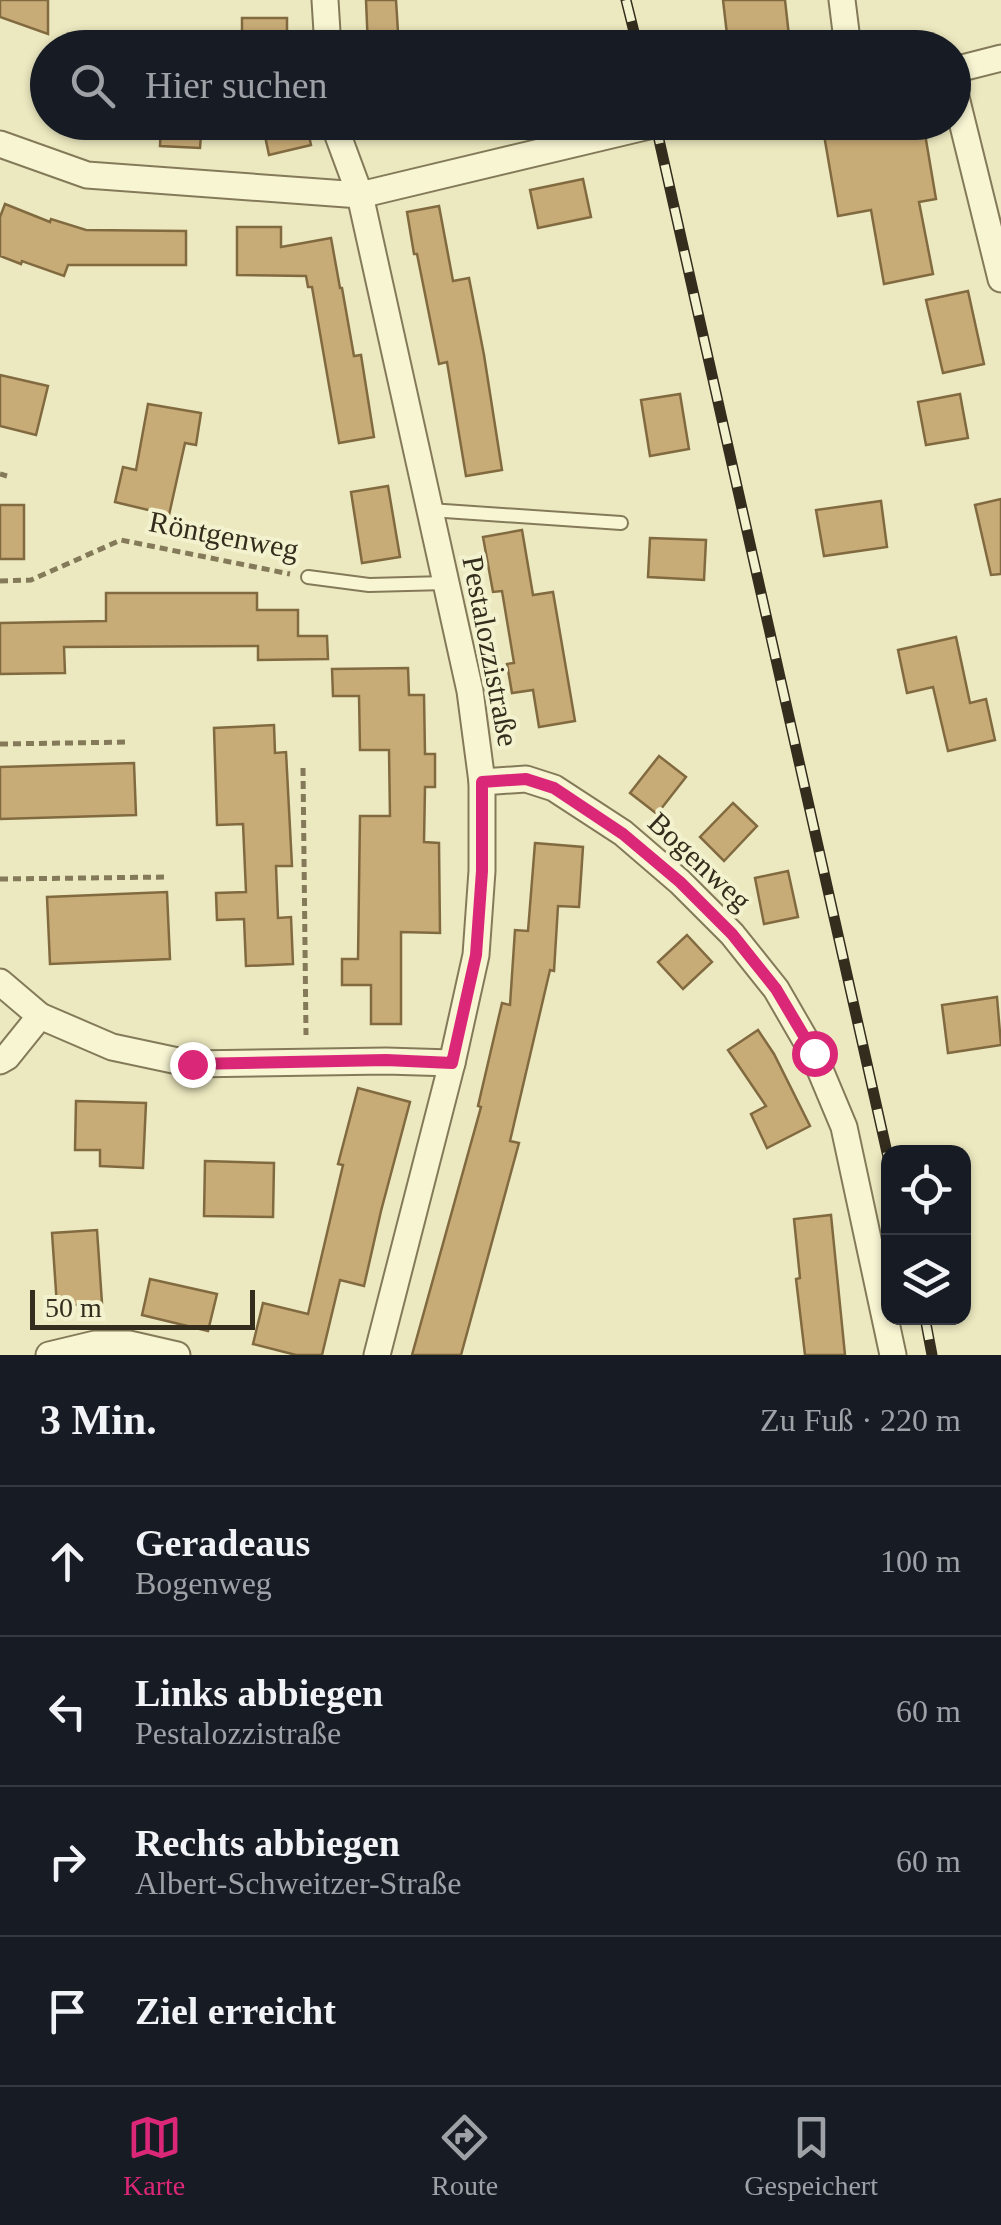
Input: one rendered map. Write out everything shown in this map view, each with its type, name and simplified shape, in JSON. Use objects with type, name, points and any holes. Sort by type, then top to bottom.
[{"type":"street","points":[[325,0],[327,30]]},
{"type":"street","points":[[842,0],[846,30]]},
{"type":"street","points":[[971,66],[1001,58]]},
{"type":"street","name":"Pestalozzistraße","points":[[340,140],[360,195],[430,510],[470,691],[482,782],[482,871],[476,955],[377,1355]]},
{"type":"street","points":[[0,144],[87,175],[360,195],[591,140]]},
{"type":"street","points":[[967,140],[1001,279]]},
{"type":"street","name":"Bogenweg","points":[[482,782],[526,779],[554,788],[623,834],[680,882],[732,934],[776,989],[814,1053],[844,1127],[893,1355]]},
{"type":"street","points":[[0,982],[40,1016],[112,1047],[192,1064],[386,1060],[452,1063]]},
{"type":"street","points":[[0,1060],[7,1057],[40,1016]]},
{"type":"street","points":[[49,1355],[95,1344],[129,1344],[177,1355]]},
{"type":"lane","points":[[430,510],[621,523]]},
{"type":"lane","name":"Röntgenweg","points":[[308,577],[369,585],[446,583]]},
{"type":"path","name":"Röntgenweg","points":[[0,581],[31,580],[121,540],[308,577]]},
{"type":"path","points":[[0,744],[130,742]]},
{"type":"path","points":[[303,768],[306,1062]]},
{"type":"path","points":[[0,879],[168,877]]},
{"type":"building","points":[[0,0],[48,0],[48,30],[0,17]]},
{"type":"building","points":[[366,0],[396,0],[398,30],[367,30]]},
{"type":"building","points":[[723,0],[785,0],[788,30],[726,30]]},
{"type":"building","points":[[242,18],[287,18],[287,30],[242,30]]},
{"type":"building","points":[[160,140],[201,140],[200,148],[160,146]]},
{"type":"building","points":[[266,140],[310,140],[311,145],[269,155]]},
{"type":"building","points":[[825,140],[926,140],[936,199],[919,202],[933,274],[884,284],[871,210],[838,216]]},
{"type":"building","points":[[583,179],[591,217],[538,228],[530,190]]},
{"type":"building","points":[[5,204],[50,222],[51,219],[86,230],[186,231],[186,265],[68,265],[64,276],[22,261],[21,264],[0,256],[0,217]]},
{"type":"building","points":[[439,206],[453,281],[469,278],[502,470],[466,476],[447,362],[439,364],[407,212]]},
{"type":"building","points":[[237,227],[281,227],[281,247],[331,238],[354,356],[361,355],[374,437],[339,443],[312,287],[308,287],[306,276],[237,275]]},
{"type":"building","points":[[968,291],[984,364],[943,373],[926,300]]},
{"type":"building","points":[[0,375],[48,386],[36,435],[0,426]]},
{"type":"building","points":[[680,394],[689,449],[650,456],[641,400]]},
{"type":"building","points":[[960,394],[968,438],[926,445],[918,402]]},
{"type":"building","points":[[148,404],[201,413],[196,445],[185,443],[169,515],[115,502],[123,467],[136,470]]},
{"type":"building","points":[[388,486],[400,557],[362,563],[351,492]]},
{"type":"building","points":[[1001,499],[1001,574],[991,575],[975,505]]},
{"type":"building","points":[[881,501],[887,547],[824,556],[816,510]]},
{"type":"building","points":[[0,505],[24,505],[24,559],[0,559]]},
{"type":"building","points":[[522,530],[533,595],[553,592],[575,721],[539,727],[533,690],[512,693],[507,664],[514,663],[502,591],[493,592],[483,537]]},
{"type":"building","points":[[650,538],[706,540],[704,580],[648,577]]},
{"type":"building","points":[[106,593],[257,593],[257,610],[298,610],[298,636],[327,636],[328,659],[258,660],[258,646],[64,647],[65,673],[0,674],[0,623],[106,621]]},
{"type":"building","points":[[956,637],[970,703],[986,699],[995,740],[948,751],[933,687],[907,693],[898,650]]},
{"type":"building","points":[[408,668],[409,695],[424,695],[425,754],[435,754],[435,787],[425,787],[424,842],[439,843],[440,933],[401,932],[401,1024],[371,1024],[371,985],[342,985],[342,959],[358,959],[360,816],[390,816],[389,750],[360,750],[359,696],[333,696],[332,669]]},
{"type":"building","points":[[274,725],[275,753],[286,752],[292,866],[276,866],[278,918],[291,917],[293,964],[246,966],[244,919],[217,920],[216,893],[246,892],[243,824],[217,825],[214,728]]},
{"type":"building","points":[[659,756],[686,777],[657,814],[630,793]]},
{"type":"building","points":[[134,763],[136,815],[0,819],[0,767]]},
{"type":"building","points":[[733,803],[757,826],[724,861],[700,837]]},
{"type":"building","points":[[535,843],[583,847],[579,907],[558,906],[554,971],[550,970],[510,1141],[519,1143],[461,1355],[412,1355],[481,1107],[478,1106],[502,1003],[510,1005],[515,930],[528,931]]},
{"type":"building","points":[[788,871],[798,917],[764,924],[755,878]]},
{"type":"building","points":[[167,892],[170,959],[50,964],[47,897]]},
{"type":"building","points":[[687,935],[712,962],[683,989],[658,962]]},
{"type":"building","points":[[997,997],[1001,1045],[948,1053],[942,1005]]},
{"type":"building","points":[[758,1030],[810,1126],[767,1148],[751,1114],[766,1106],[728,1050]]},
{"type":"building","points":[[358,1088],[410,1102],[364,1286],[340,1280],[322,1355],[296,1355],[253,1344],[263,1303],[308,1314],[343,1165],[338,1164]]},
{"type":"building","points":[[76,1101],[146,1103],[143,1168],[100,1166],[100,1150],[75,1150]]},
{"type":"building","points":[[205,1161],[274,1163],[273,1217],[204,1216]]},
{"type":"building","points":[[831,1215],[845,1355],[805,1355],[794,1219]]},
{"type":"building","points":[[97,1230],[102,1303],[57,1306],[52,1233]]},
{"type":"building","points":[[150,1279],[217,1294],[208,1331],[142,1315]]},
{"type":"railway","points":[[626,0],[634,30]]},
{"type":"railway","points":[[659,140],[885,1145]]},
{"type":"railway","points":[[926,1325],[932,1355]]},
{"type":"route","points":[[192,1064],[386,1060],[452,1063],[476,955],[482,871],[482,782],[526,779],[554,788],[623,834],[680,882],[732,934],[776,989],[814,1053]]}]
